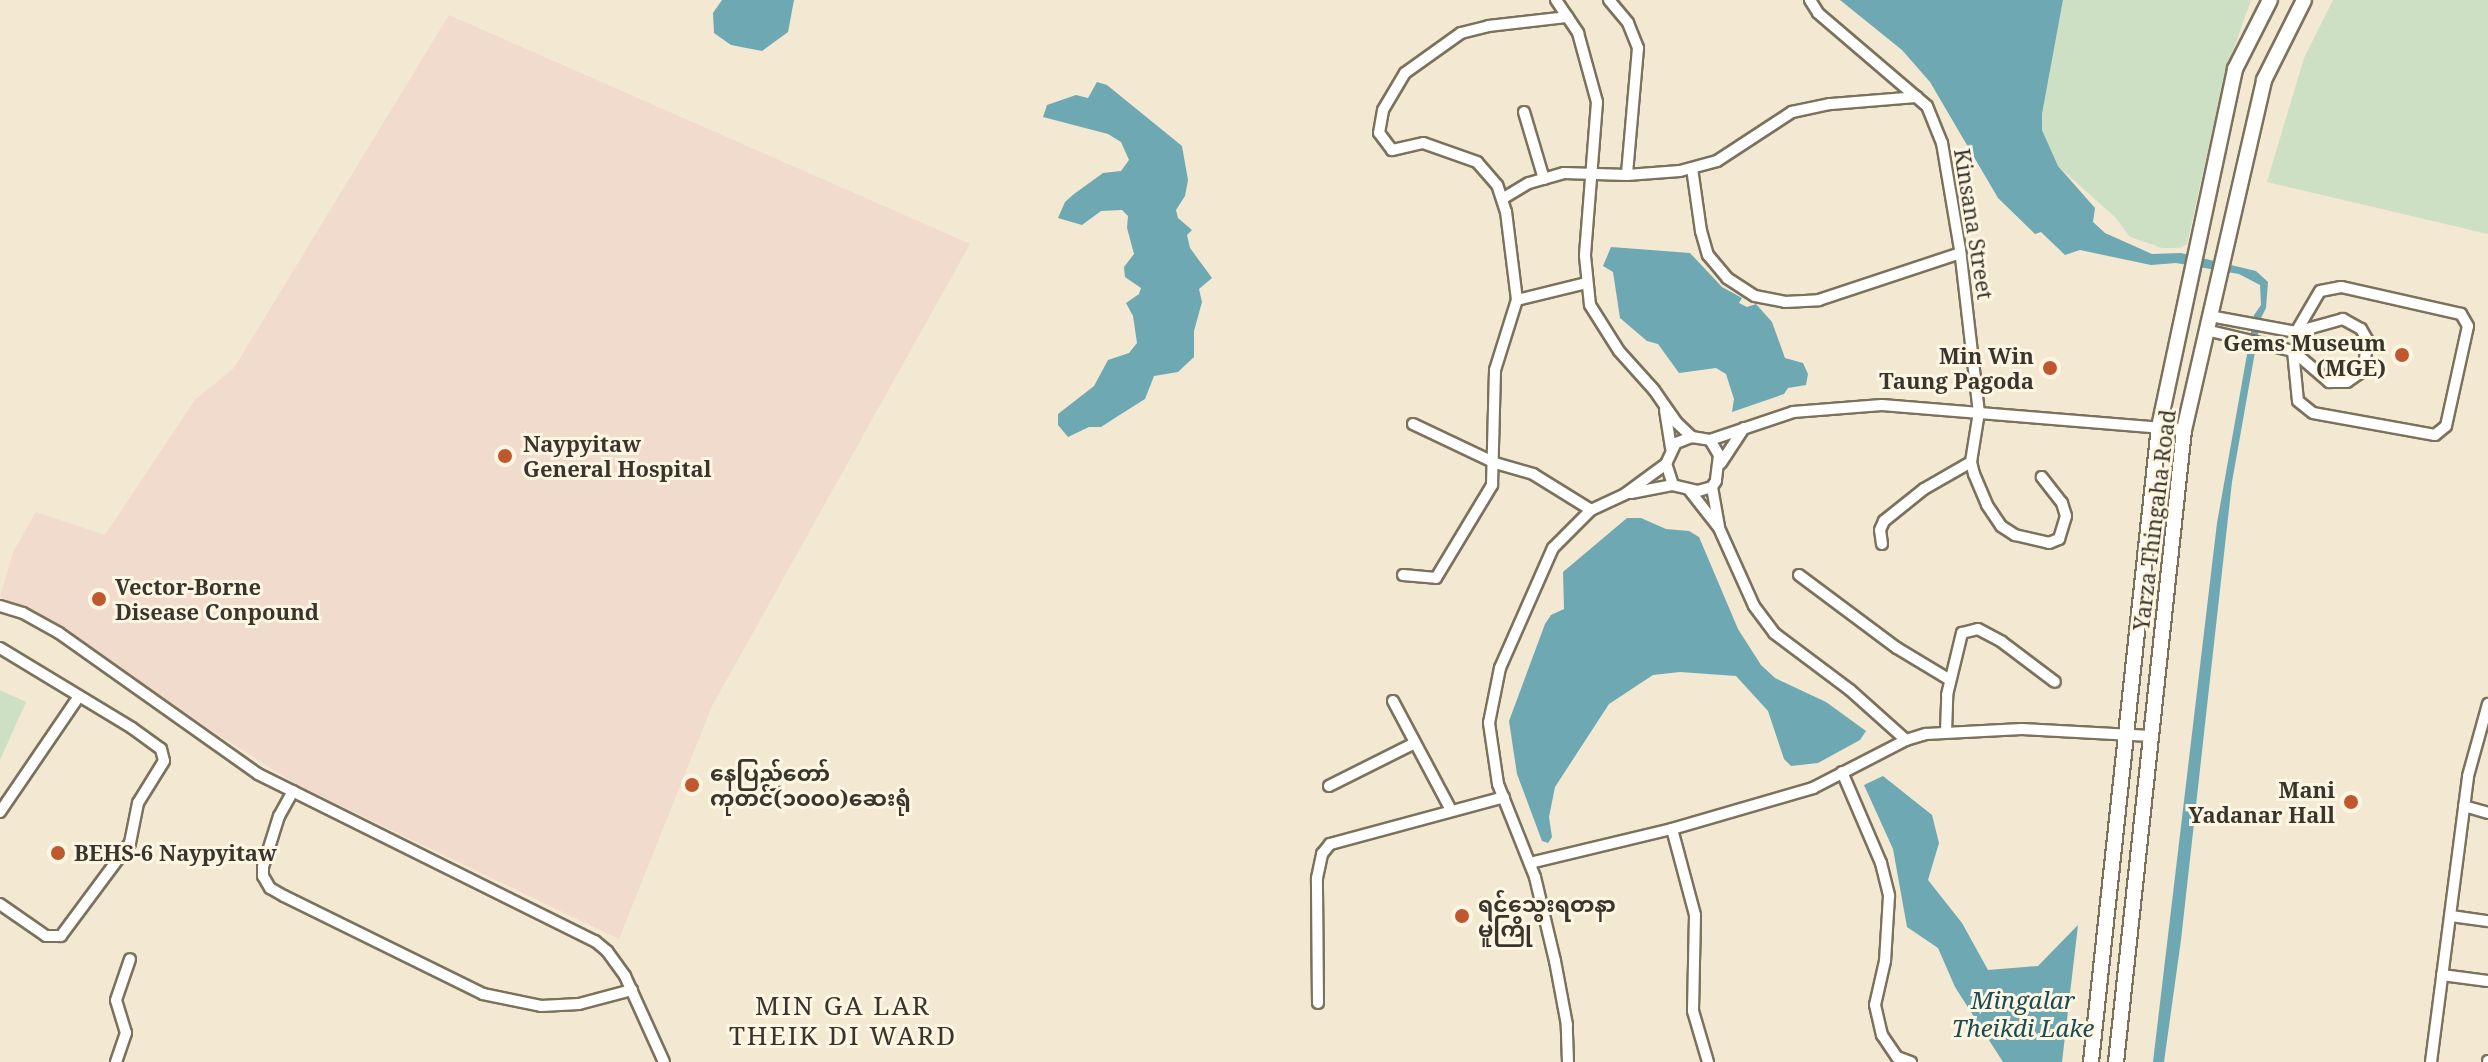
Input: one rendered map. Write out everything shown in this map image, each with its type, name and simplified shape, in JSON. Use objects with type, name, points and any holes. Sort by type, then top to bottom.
[{"type":"main road","name":"Yarza Thingaha Road","points":[[2091,1062],[2159,427],[2235,69],[2270,0]]},
{"type":"main road","name":"Yarza Thingaha Road","points":[[2116,1062],[2184,430],[2264,80],[2304,0]]},
{"type":"street","points":[[1556,0],[1578,33],[1597,102],[1586,283],[1590,305],[1600,325],[1654,390],[1665,408],[1692,437],[1710,440],[1793,412],[1882,405],[2184,430]]},
{"type":"street","points":[[1609,0],[1628,23],[1638,48],[1627,175]]},
{"type":"street","name":"Kinsana Street","points":[[1810,0],[1818,13],[1927,106],[1942,143],[1960,253],[1979,412],[1971,462]]},
{"type":"street","points":[[1403,575],[1436,578],[1492,485],[1495,463],[1495,370],[1517,300],[1502,199],[1497,185],[1477,162],[1423,143],[1392,150],[1379,133],[1383,110],[1405,73],[1461,33],[1489,26],[1567,17]]},
{"type":"street","points":[[1502,199],[1529,183],[1544,179],[1592,172],[1627,175],[1692,168],[1717,161],[1792,112],[1830,104],[1917,97]]},
{"type":"street","points":[[1524,112],[1544,179]]},
{"type":"street","points":[[1692,168],[1701,231],[1708,255],[1727,278],[1755,296],[1785,302],[1819,300],[1960,253]]},
{"type":"street","points":[[1517,300],[1586,283]]},
{"type":"street","points":[[2293,351],[2298,401],[2313,413],[2435,435],[2446,426],[2468,326],[2461,314],[2341,287],[2320,291],[2296,332]]},
{"type":"street","points":[[2343,319],[2361,329],[2368,341],[2363,371],[2347,382],[2329,382],[2293,351],[2208,323],[2296,332],[2343,319]]},
{"type":"street","points":[[1568,1062],[1567,1025],[1555,961],[1530,863],[1504,797],[1489,723],[1500,668],[1553,548],[1591,510],[1625,494],[1666,464],[1671,449],[1665,408]]},
{"type":"street","points":[[1413,424],[1495,463],[1533,474],[1591,510]]},
{"type":"street","points":[[1719,528],[1712,487],[1721,463],[1744,428]]},
{"type":"street","points":[[1671,449],[1692,437]]},
{"type":"street","points":[[1710,440],[1721,463]]},
{"type":"street","points":[[1882,544],[1880,530],[1884,521],[1924,489],[1971,462],[1987,505],[2001,526],[2015,535],[2049,543],[2059,539],[2066,516],[2062,503],[2042,477]]},
{"type":"street","points":[[1666,464],[1673,485]]},
{"type":"street","points":[[1625,494],[1673,485],[1690,491],[1712,487]]},
{"type":"street","points":[[1690,491],[1719,528],[1754,606],[1774,633],[1850,690],[1906,740]]},
{"type":"street","points":[[1799,575],[1858,621],[1950,680]]},
{"type":"street","points":[[0,606],[23,613],[59,633],[258,774],[595,941],[607,951],[632,990],[664,1062]]},
{"type":"street","points":[[1946,732],[1950,680],[1962,633],[1978,629],[2002,642],[2055,682]]},
{"type":"street","points":[[0,648],[161,749],[164,761],[138,803],[130,843],[61,936],[46,936],[0,904]]},
{"type":"street","points":[[0,812],[79,696]]},
{"type":"street","points":[[1393,701],[1451,810]]},
{"type":"street","points":[[2431,1062],[2464,806],[2488,704]]},
{"type":"street","points":[[1530,863],[1672,829],[1813,788],[1906,740],[1946,732],[2022,729],[2127,732],[2151,736]]},
{"type":"street","points":[[1329,786],[1415,743]]},
{"type":"street","points":[[1842,772],[1881,863],[1889,896],[1885,961],[1875,1005],[1878,1020],[1882,1035],[1897,1057],[1911,1062]]},
{"type":"street","points":[[293,791],[279,816],[263,867],[263,876],[270,888],[483,994],[541,1006],[579,1004],[632,990]]},
{"type":"street","points":[[1318,1003],[1317,878],[1322,854],[1330,844],[1504,797]]},
{"type":"street","points":[[2464,806],[2488,813]]},
{"type":"street","points":[[1672,829],[1695,915],[1693,1011],[1708,1062]]},
{"type":"street","points":[[2451,916],[2488,921]]},
{"type":"street","points":[[116,1062],[126,1033],[116,1000],[130,959]]},
{"type":"street","points":[[2442,975],[2488,981]]},
{"type":"shaded area","name":"Naypyitaw General Hospital","points":[[449,15],[970,244],[712,706],[619,939],[294,783],[0,596],[14,550],[36,512],[105,535],[195,400],[234,368]]},
{"type":"green space","points":[[2063,0],[2251,0],[2225,73],[2187,244],[2180,248],[2162,248],[2130,237],[2116,218],[2058,166],[2042,130],[2042,114]]},
{"type":"green space","points":[[2333,0],[2488,0],[2488,234],[2267,182],[2304,58]]},
{"type":"green space","points":[[0,690],[26,702],[0,760]]},
{"type":"water","points":[[722,0],[794,0],[788,32],[762,51],[731,45],[714,33],[713,13]]},
{"type":"water","points":[[1840,0],[2063,0],[2042,114],[2042,130],[2058,166],[2095,208],[2093,222],[2105,233],[2152,254],[2181,253],[2256,271],[2268,282],[2266,308],[2261,318],[2232,482],[2181,940],[2164,1062],[2153,1062],[2217,523],[2254,315],[2261,305],[2260,285],[2239,274],[2176,263],[2151,265],[2080,250],[2065,255],[2041,232],[2035,234],[1998,198],[1930,82],[1902,50]]},
{"type":"water","points":[[1097,82],[1107,85],[1182,146],[1188,180],[1185,196],[1176,210],[1178,218],[1192,230],[1187,235],[1190,248],[1212,278],[1199,289],[1202,302],[1194,331],[1194,357],[1178,372],[1154,376],[1145,399],[1101,427],[1089,427],[1068,437],[1058,425],[1058,414],[1094,386],[1108,360],[1129,353],[1137,343],[1133,316],[1126,303],[1139,294],[1141,288],[1125,277],[1124,267],[1134,254],[1127,228],[1128,216],[1122,210],[1101,211],[1082,225],[1058,218],[1065,202],[1074,194],[1103,173],[1121,171],[1129,160],[1121,142],[1108,134],[1043,117],[1047,105],[1076,95],[1088,98]]},
{"type":"water","points":[[1611,247],[1690,253],[1722,287],[1742,298],[1739,303],[1747,307],[1756,304],[1772,322],[1785,358],[1803,363],[1808,374],[1806,385],[1788,388],[1784,394],[1732,412],[1734,399],[1726,374],[1716,368],[1679,373],[1658,344],[1647,341],[1620,318],[1613,272],[1603,266]]},
{"type":"water","points":[[1627,518],[1641,518],[1666,529],[1689,531],[1699,537],[1738,629],[1761,665],[1775,678],[1826,702],[1866,731],[1860,740],[1818,763],[1791,766],[1784,759],[1768,711],[1736,676],[1680,672],[1653,675],[1609,704],[1555,787],[1549,817],[1552,837],[1548,843],[1542,841],[1517,774],[1509,721],[1545,624],[1551,615],[1564,609],[1563,572]]},
{"type":"water","name":"Mingalar Theikdi Lake","points":[[1883,776],[1932,815],[1939,843],[1928,880],[1962,923],[1988,970],[2038,966],[2078,925],[2062,1062],[2003,1062],[1955,987],[1938,948],[1907,927],[1893,849],[1864,785]]},
{"type":"place","name":"Gems Museum (MGE)","points":[[2402,355]]},
{"type":"place","name":"Min Win Taung Pagoda","points":[[2050,368]]},
{"type":"place","name":"Naypyitaw General Hospital","points":[[505,456]]},
{"type":"place","name":"Vector-Borne Disease Conpound","points":[[99,599]]},
{"type":"place","name":"နေပြည်တော် ကုတင်(၁၀၀၀)ဆေးရုံ","points":[[692,785]]},
{"type":"place","name":"Mani Yadanar Hall","points":[[2351,802]]},
{"type":"place","name":"BEHS-6 Naypyitaw","points":[[58,853]]},
{"type":"place","name":"ရင်သွေးရတနာ မူကြို","points":[[1462,916]]},
{"type":"district","name":"MIN GA LAR THEIK DI WARD","points":[[843,1021]]}]
